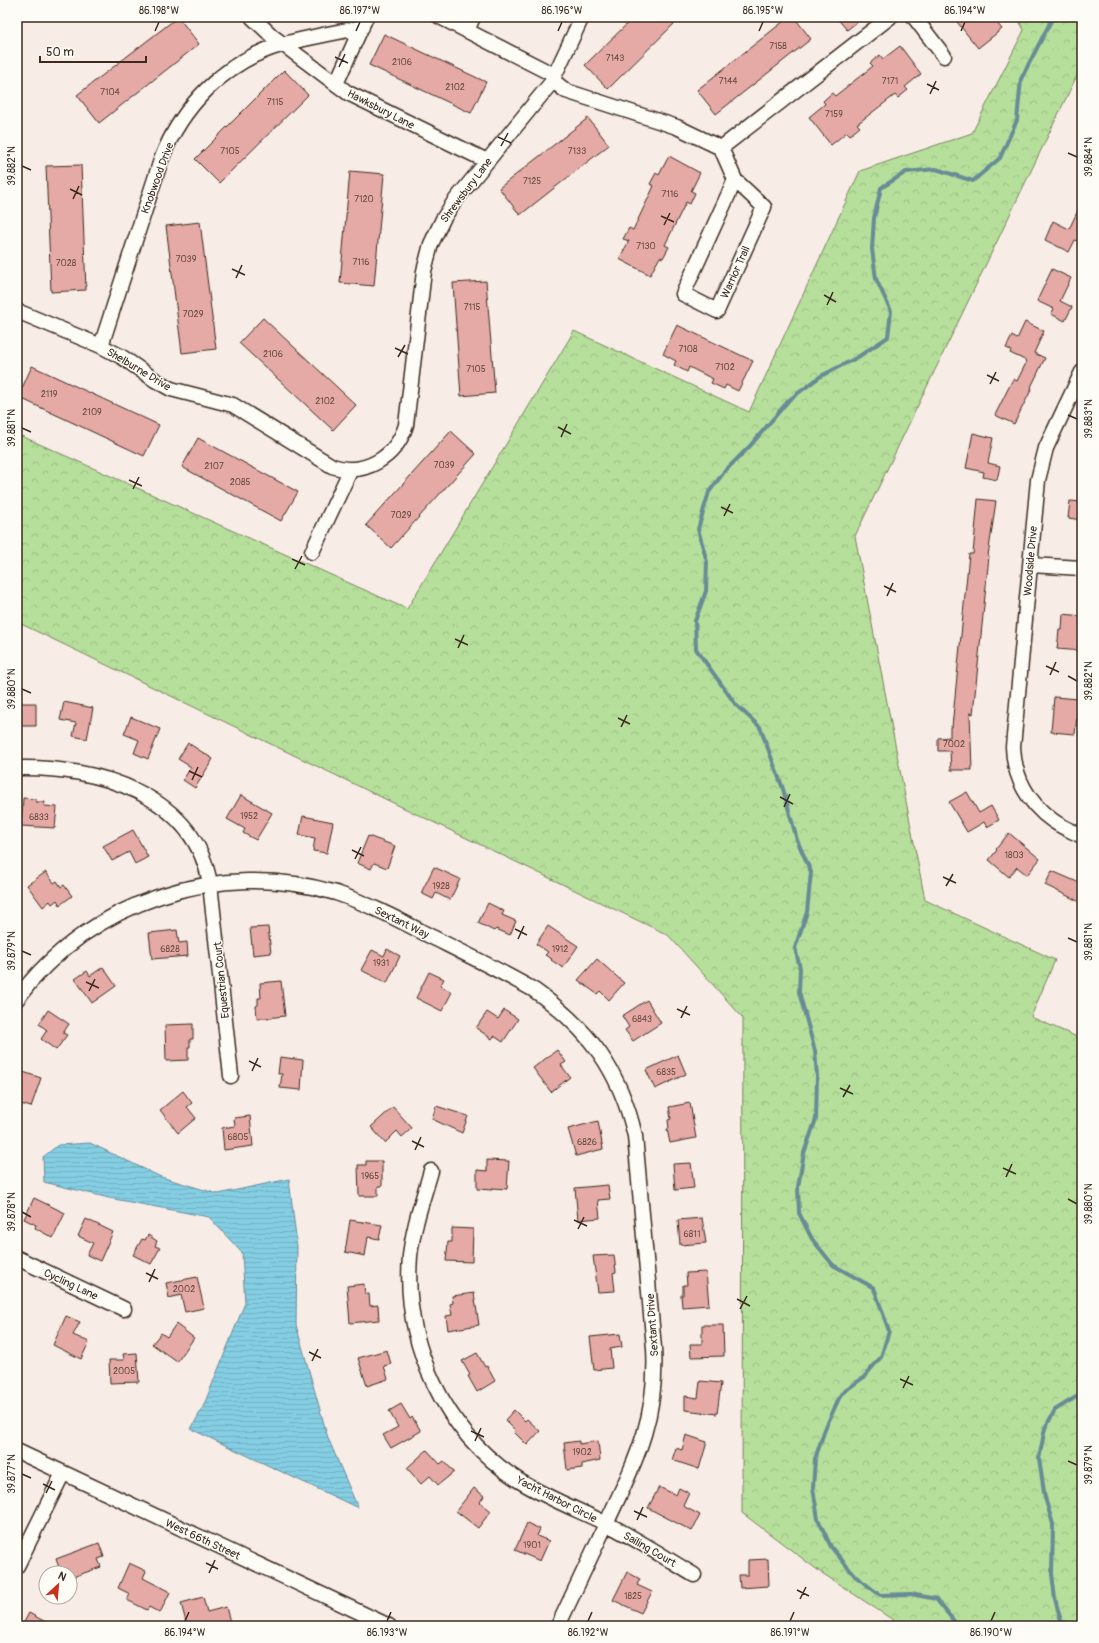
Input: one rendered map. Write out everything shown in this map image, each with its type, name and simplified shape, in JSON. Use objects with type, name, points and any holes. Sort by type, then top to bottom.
[{"type":"street","name":"Hawksbury Lane","points":[[252,17],[262,28],[282,44],[348,93],[487,161]]},
{"type":"street","points":[[440,17],[553,78],[566,91],[669,125],[721,148],[890,17]]},
{"type":"street","points":[[467,31],[473,17]]},
{"type":"street","name":"Shrewsbury Lane","points":[[369,466],[381,460],[391,452],[399,442],[404,430],[407,418],[424,271],[433,238],[450,207],[553,78],[582,17]]},
{"type":"street","points":[[914,17],[944,56]]},
{"type":"street","name":"Knobwood Drive","points":[[101,346],[161,160],[177,126],[196,100],[225,74],[260,53],[282,44],[364,22]]},
{"type":"street","name":"Knobwood Drive","points":[[336,84],[364,22]]},
{"type":"street","name":"Warrior Trail","points":[[721,148],[735,180],[764,207],[717,311],[683,294],[735,180]]},
{"type":"street","name":"Shelburne Drive","points":[[17,311],[122,356],[155,380],[171,389],[233,405],[332,466],[351,469],[369,466]]},
{"type":"street","name":"Woodside Drive","points":[[1082,372],[1050,438],[1041,464],[1038,480],[1013,747],[1014,758],[1022,787],[1034,804],[1053,821],[1082,836]]},
{"type":"street","points":[[312,552],[351,469]]},
{"type":"street","points":[[1030,565],[1082,568]]},
{"type":"street","name":"Equestrian Court","points":[[17,768],[42,768],[81,773],[120,784],[155,801],[171,812],[192,836],[204,859],[210,884],[231,1076]]},
{"type":"street","name":"Sextant Way","points":[[17,999],[35,976],[64,949],[101,923],[129,907],[166,893],[210,884],[243,881],[284,883],[323,890],[375,908],[517,980],[556,1005],[574,1021]]},
{"type":"street","name":"Sextant Drive","points":[[558,1626],[633,1466],[645,1433],[653,1393],[655,1365],[638,1149],[631,1116],[621,1091],[606,1061],[594,1044],[574,1021]]},
{"type":"street","name":"Yacht Harbor Circle","points":[[431,1171],[414,1231],[410,1257],[410,1302],[416,1334],[423,1359],[433,1383],[456,1422],[477,1447],[502,1468],[528,1486],[606,1524]]},
{"type":"street","name":"Cycling Lane","points":[[17,1258],[124,1310]]},
{"type":"street","name":"West 66th Street","points":[[17,1451],[389,1626]]},
{"type":"street","points":[[17,1566],[63,1473]]},
{"type":"street","name":"Sailing Court","points":[[606,1524],[694,1575]]},
{"type":"green space","points":[[1017,17],[1082,17],[1082,65],[855,536],[925,900],[1055,960],[1031,1017],[1082,1039],[1082,1626],[902,1626],[819,1571],[742,1513],[743,1018],[668,935],[17,622],[17,434],[407,609],[574,331],[749,412],[860,171],[972,133],[1024,30]]},
{"type":"water","points":[[90,1143],[161,1177],[218,1194],[289,1179],[297,1246],[296,1325],[328,1438],[358,1508],[191,1429],[203,1407],[245,1303],[242,1253],[209,1217],[109,1198],[44,1182],[43,1157],[58,1145]]},
{"type":"building","points":[[178,17],[199,44],[99,123],[77,95]]},
{"type":"building","points":[[634,17],[681,17],[608,89],[585,65]]},
{"type":"building","points":[[789,17],[794,17],[811,39],[716,114],[697,90]]},
{"type":"building","points":[[836,17],[863,17],[847,30]]},
{"type":"building","points":[[953,17],[992,17],[1002,29],[978,48]]},
{"type":"building","points":[[384,34],[486,82],[471,113],[369,65]]},
{"type":"building","points":[[900,46],[921,74],[905,87],[908,90],[898,98],[895,95],[857,124],[860,127],[850,135],[847,132],[831,145],[809,117],[825,104],[823,101],[832,93],[835,96],[873,66],[870,63],[880,55],[883,59]]},
{"type":"building","points":[[284,70],[308,95],[219,183],[195,159]]},
{"type":"building","points":[[588,118],[609,145],[520,215],[499,188]]},
{"type":"building","points":[[669,156],[700,173],[691,191],[695,193],[690,204],[686,202],[665,245],[669,247],[663,258],[660,257],[650,275],[619,259],[629,241],[623,239],[629,228],[633,230],[654,186],[650,184],[656,173],[659,175]]},
{"type":"building","points":[[81,165],[86,290],[51,292],[46,166]]},
{"type":"building","points":[[350,171],[384,174],[374,286],[340,283]]},
{"type":"building","points":[[1082,202],[1082,243],[1075,240],[1069,252],[1045,240],[1053,221],[1069,229]]},
{"type":"building","points":[[200,222],[216,349],[182,353],[166,226]]},
{"type":"building","points":[[1052,269],[1071,278],[1060,301],[1072,307],[1065,321],[1051,314],[1054,309],[1037,301]]},
{"type":"building","points":[[486,281],[495,393],[461,396],[453,283]]},
{"type":"building","points":[[263,318],[356,405],[333,430],[239,343]]},
{"type":"building","points":[[1025,322],[1044,331],[1034,353],[1045,358],[1014,424],[995,415],[1013,379],[1017,381],[1027,361],[1010,353],[1011,350],[1006,348],[1012,336],[1017,339]]},
{"type":"building","points":[[677,325],[753,361],[738,391],[726,385],[724,389],[711,383],[713,379],[689,367],[687,372],[674,365],[676,361],[663,354]]},
{"type":"building","points":[[32,366],[159,425],[144,456],[18,397]]},
{"type":"building","points":[[451,431],[476,454],[391,548],[366,525]]},
{"type":"building","points":[[973,433],[993,438],[988,463],[1000,466],[997,480],[983,477],[984,472],[966,468]]},
{"type":"building","points":[[198,438],[298,492],[281,521],[182,467]]},
{"type":"building","points":[[978,499],[996,501],[988,556],[973,714],[970,713],[972,770],[951,770],[950,751],[938,751],[938,738],[950,737],[950,727],[952,727],[969,554],[973,554]]},
{"type":"building","points":[[1070,501],[1082,502],[1082,520],[1068,518]]},
{"type":"building","points":[[1063,614],[1082,616],[1082,651],[1057,649],[1059,630],[1062,630]]},
{"type":"building","points":[[1054,697],[1079,699],[1075,734],[1051,732]]},
{"type":"building","points":[[64,702],[93,708],[87,739],[73,736],[76,723],[60,720]]},
{"type":"building","points":[[17,703],[36,703],[36,726],[17,726]]},
{"type":"building","points":[[131,717],[160,729],[148,759],[134,753],[139,740],[124,734]]},
{"type":"building","points":[[188,743],[213,759],[195,788],[183,780],[191,767],[178,759]]},
{"type":"building","points":[[967,792],[979,813],[991,806],[999,820],[987,827],[984,822],[967,832],[949,802]]},
{"type":"building","points":[[241,795],[272,813],[256,840],[243,833],[245,829],[227,819]]},
{"type":"building","points":[[23,798],[36,799],[36,802],[45,802],[44,806],[57,807],[55,828],[21,826]]},
{"type":"building","points":[[303,816],[333,822],[327,853],[313,851],[315,838],[299,835]]},
{"type":"building","points":[[133,830],[148,857],[135,864],[129,852],[112,861],[103,846]]},
{"type":"building","points":[[1009,833],[1040,859],[1027,875],[1017,867],[1009,877],[989,860]]},
{"type":"building","points":[[368,836],[395,846],[387,868],[374,863],[371,869],[357,863]]},
{"type":"building","points":[[434,867],[460,879],[450,900],[436,893],[433,899],[421,893]]},
{"type":"building","points":[[1052,871],[1082,884],[1082,903],[1045,885]]},
{"type":"building","points":[[46,872],[54,883],[57,881],[61,887],[64,885],[72,896],[60,905],[57,900],[52,904],[50,901],[43,907],[27,885]]},
{"type":"building","points":[[488,903],[504,911],[502,915],[516,921],[510,935],[496,929],[494,931],[478,923]]},
{"type":"building","points":[[548,926],[578,946],[563,968],[545,955],[548,952],[536,944]]},
{"type":"building","points":[[268,927],[271,953],[253,955],[250,928]]},
{"type":"building","points":[[177,930],[179,943],[187,942],[188,956],[152,959],[149,933]]},
{"type":"building","points":[[387,949],[400,956],[387,983],[361,970],[372,950],[384,956]]},
{"type":"building","points":[[597,959],[624,983],[609,1000],[600,991],[597,994],[578,980]]},
{"type":"building","points":[[103,967],[116,986],[92,1003],[75,979],[87,971],[90,976]]},
{"type":"building","points":[[429,972],[444,979],[440,986],[452,992],[442,1011],[416,998]]},
{"type":"building","points":[[281,981],[285,1016],[257,1019],[256,1006],[258,1005],[258,998],[261,998],[260,983]]},
{"type":"building","points":[[647,1000],[661,1023],[633,1041],[625,1030],[629,1027],[622,1016]]},
{"type":"building","points":[[48,1010],[69,1024],[63,1033],[67,1035],[56,1050],[41,1039],[47,1030],[39,1024]]},
{"type":"building","points":[[504,1010],[518,1019],[503,1042],[494,1036],[492,1039],[476,1028],[487,1012],[498,1019]]},
{"type":"building","points":[[193,1024],[193,1039],[190,1039],[190,1047],[188,1047],[188,1060],[166,1061],[165,1025]]},
{"type":"building","points":[[557,1050],[566,1062],[561,1065],[570,1077],[551,1092],[533,1068]]},
{"type":"building","points":[[678,1055],[686,1074],[655,1089],[646,1070]]},
{"type":"building","points":[[280,1057],[303,1060],[301,1090],[280,1088],[282,1074],[278,1074]]},
{"type":"building","points":[[23,1072],[41,1078],[31,1107],[17,1103],[17,1091]]},
{"type":"building","points":[[183,1091],[192,1103],[187,1107],[196,1118],[178,1133],[160,1110]]},
{"type":"building","points":[[690,1103],[696,1138],[670,1143],[667,1129],[669,1129],[668,1120],[671,1119],[669,1107]]},
{"type":"building","points":[[436,1106],[468,1116],[462,1133],[432,1119]]},
{"type":"building","points":[[393,1107],[412,1128],[402,1137],[397,1131],[385,1143],[371,1127]]},
{"type":"building","points":[[250,1116],[253,1146],[224,1150],[222,1128],[235,1126],[234,1118]]},
{"type":"building","points":[[598,1121],[603,1149],[576,1156],[568,1129]]},
{"type":"building","points":[[487,1160],[509,1161],[507,1189],[477,1189],[477,1170],[487,1171]]},
{"type":"building","points":[[366,1161],[382,1161],[382,1186],[378,1186],[378,1196],[359,1196],[358,1165],[366,1165]]},
{"type":"building","points":[[691,1163],[694,1188],[675,1190],[673,1164]]},
{"type":"building","points":[[608,1185],[610,1199],[598,1200],[600,1218],[578,1220],[575,1188]]},
{"type":"building","points":[[34,1198],[65,1213],[53,1238],[35,1228],[36,1225],[24,1219]]},
{"type":"building","points":[[702,1218],[706,1243],[680,1245],[678,1220]]},
{"type":"building","points":[[86,1219],[113,1232],[100,1261],[87,1255],[93,1243],[78,1236]]},
{"type":"building","points":[[350,1220],[382,1225],[379,1239],[368,1237],[365,1256],[345,1252]]},
{"type":"building","points":[[452,1228],[473,1229],[472,1262],[446,1261],[448,1242],[452,1242]]},
{"type":"building","points":[[148,1235],[157,1241],[155,1246],[160,1248],[151,1264],[133,1255],[142,1239],[145,1240]]},
{"type":"building","points":[[614,1255],[616,1272],[613,1273],[615,1291],[598,1292],[593,1256]]},
{"type":"building","points":[[706,1272],[709,1305],[682,1307],[681,1295],[683,1295],[683,1285],[687,1285],[686,1273]]},
{"type":"building","points":[[197,1277],[204,1308],[185,1312],[181,1295],[169,1298],[166,1283]]},
{"type":"building","points":[[364,1284],[365,1294],[369,1294],[370,1306],[378,1305],[379,1320],[350,1323],[347,1286]]},
{"type":"building","points":[[474,1293],[479,1325],[448,1330],[446,1316],[452,1315],[450,1304],[453,1303],[452,1296]]},
{"type":"building","points":[[66,1316],[80,1322],[73,1335],[89,1342],[81,1359],[53,1345]]},
{"type":"building","points":[[176,1324],[194,1338],[177,1362],[152,1344],[161,1333],[167,1337]]},
{"type":"building","points":[[702,1325],[723,1325],[724,1356],[691,1357],[690,1344],[702,1344]]},
{"type":"building","points":[[620,1334],[622,1347],[610,1349],[612,1368],[594,1370],[590,1337]]},
{"type":"building","points":[[387,1350],[391,1364],[384,1366],[388,1379],[367,1386],[358,1358]]},
{"type":"building","points":[[137,1353],[139,1382],[110,1383],[109,1360],[124,1360],[123,1354]]},
{"type":"building","points":[[477,1353],[485,1367],[487,1366],[495,1381],[477,1392],[462,1361]]},
{"type":"building","points":[[700,1381],[721,1383],[717,1414],[685,1410],[685,1396],[698,1398]]},
{"type":"building","points":[[401,1404],[410,1419],[412,1417],[421,1431],[391,1448],[383,1435],[398,1427],[389,1411]]},
{"type":"building","points":[[514,1410],[525,1421],[527,1419],[540,1431],[527,1445],[505,1420]]},
{"type":"building","points":[[686,1435],[707,1442],[699,1469],[672,1460],[676,1448],[682,1450]]},
{"type":"building","points":[[579,1441],[579,1444],[598,1441],[600,1460],[582,1464],[582,1468],[567,1470],[564,1443]]},
{"type":"building","points":[[427,1450],[440,1464],[444,1461],[454,1472],[438,1485],[430,1476],[421,1484],[407,1468]]},
{"type":"building","points":[[659,1487],[676,1495],[679,1488],[689,1493],[683,1506],[700,1515],[692,1531],[648,1508]]},
{"type":"building","points":[[474,1488],[484,1496],[480,1502],[491,1511],[478,1528],[456,1511]]},
{"type":"building","points":[[527,1523],[540,1529],[537,1536],[549,1541],[540,1561],[515,1550]]},
{"type":"building","points":[[99,1543],[104,1557],[98,1559],[101,1567],[78,1575],[78,1565],[58,1565],[56,1559]]},
{"type":"building","points":[[768,1559],[769,1586],[740,1588],[739,1575],[748,1575],[748,1560]]},
{"type":"building","points":[[129,1563],[146,1571],[143,1578],[170,1592],[160,1613],[149,1607],[147,1610],[127,1600],[130,1594],[118,1588]]},
{"type":"building","points":[[627,1572],[640,1579],[637,1585],[652,1592],[641,1613],[613,1600]]},
{"type":"building","points":[[203,1597],[207,1612],[226,1607],[231,1626],[187,1626],[181,1603]]},
{"type":"building","points":[[29,1613],[53,1626],[22,1626]]},
{"type":"waterway","points":[[958,1626],[936,1599],[911,1594],[880,1595],[855,1576],[831,1547],[818,1519],[813,1488],[815,1459],[825,1429],[841,1394],[864,1377],[881,1357],[889,1331],[874,1288],[833,1265],[812,1239],[799,1213],[798,1187],[804,1153],[816,1119],[817,1076],[815,1051],[799,992],[800,968],[795,948],[807,912],[811,872],[797,840],[783,789],[760,727],[736,705],[696,649],[695,621],[706,591],[707,562],[698,529],[709,492],[724,472],[750,446],[789,400],[821,376],[858,357],[888,337],[891,311],[876,279],[872,249],[874,218],[881,188],[906,172],[936,169],[973,181],[1000,158],[1017,120],[1021,79],[1053,17]]},
{"type":"waterway","points":[[1072,1626],[1061,1621],[1055,1599],[1052,1574],[1053,1524],[1045,1498],[1039,1459],[1045,1428],[1055,1410],[1082,1395]]}]
